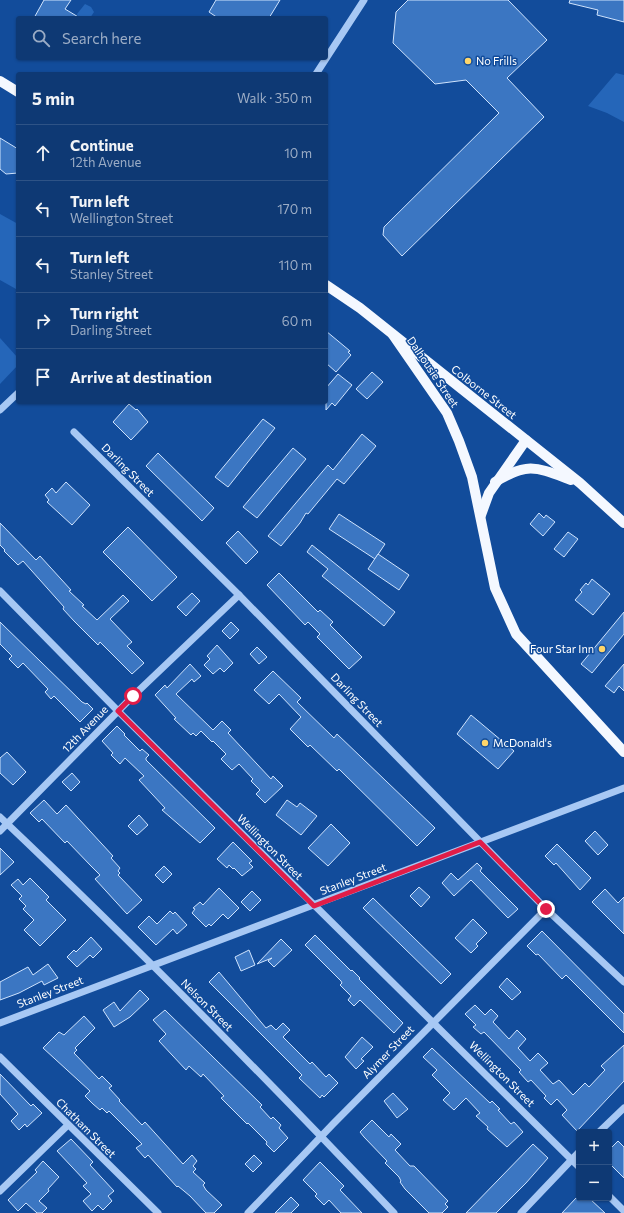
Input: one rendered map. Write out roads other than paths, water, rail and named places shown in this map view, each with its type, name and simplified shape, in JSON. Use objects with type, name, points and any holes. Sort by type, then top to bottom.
[{"type":"main road","points":[[0,81],[16,91]]},
{"type":"main road","name":"Colborne Street","points":[[328,286],[360,308],[580,483],[624,523]]},
{"type":"main road","name":"Dalhousie Street","points":[[393,335],[447,413],[469,470],[481,515],[495,588],[516,634],[624,752]]},
{"type":"main road","name":"Dalhousie Street","points":[[481,515],[486,499],[495,482],[526,440]]},
{"type":"main road","points":[[495,482],[521,469],[531,468],[541,469],[580,483]]},
{"type":"street","points":[[328,56],[364,0]]},
{"type":"street","points":[[317,72],[325,60]]},
{"type":"street","points":[[0,410],[16,395]]},
{"type":"street","name":"Darling Street","points":[[74,432],[239,594],[546,909],[624,982]]},
{"type":"street","name":"Wellington Street","points":[[0,591],[314,906],[434,1022],[577,1165]]},
{"type":"street","name":"12th Avenue","points":[[0,831],[118,711],[239,594]]},
{"type":"street","name":"Stanley Street","points":[[0,1023],[624,788]]},
{"type":"street","name":"Nelson Street","points":[[0,817],[152,966],[321,1136],[394,1213]]},
{"type":"street","name":"Alymer Street","points":[[248,1213],[321,1136],[546,909]]},
{"type":"street","name":"Chatham Street","points":[[0,1057],[158,1213]]},
{"type":"street","points":[[603,1129],[624,1108]]},
{"type":"street","points":[[0,1191],[68,1125]]},
{"type":"street","points":[[521,1213],[576,1155]]},
{"type":"street","points":[[612,1199],[624,1211]]},
{"type":"place","name":"No Frills","points":[[468,61]]},
{"type":"place","name":"Four Star Inn","points":[[602,649]]},
{"type":"place","name":"McDonald's","points":[[485,743]]}]
